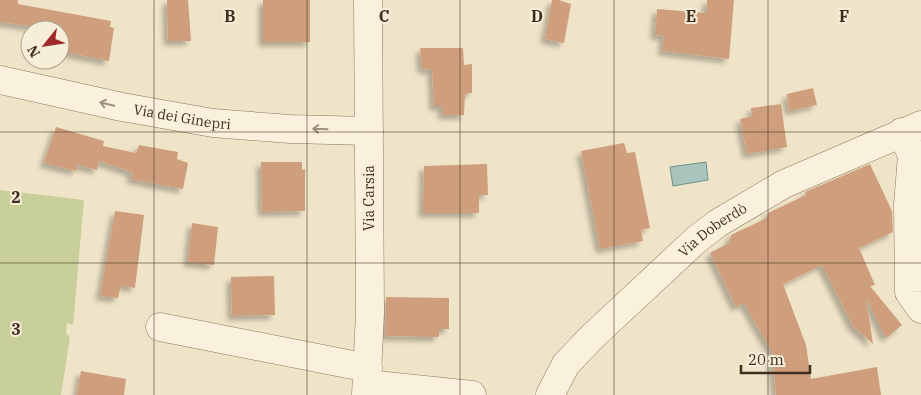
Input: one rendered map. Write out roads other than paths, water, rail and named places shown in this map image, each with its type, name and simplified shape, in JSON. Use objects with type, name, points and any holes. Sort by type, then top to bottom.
[{"type":"street","name":"Via Carsia","points":[[367,382],[370,314],[368,0]]},
{"type":"street","name":"Via dei Ginepri","points":[[0,80],[122,107],[213,123],[290,129],[369,131]]},
{"type":"street","points":[[912,128],[908,204],[909,292],[921,309]]},
{"type":"street","name":"Via Doberdò","points":[[550,395],[566,364],[593,336],[697,239],[718,223],[784,184],[912,128]]},
{"type":"street","points":[[160,327],[367,382],[472,395]]},
{"type":"water","points":[[706,162],[708,180],[673,186],[670,167]]}]
